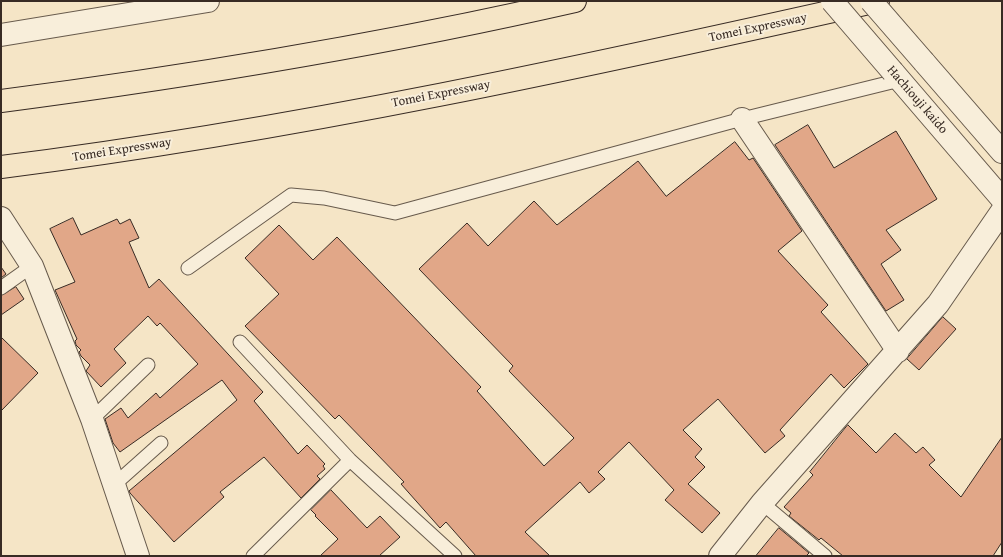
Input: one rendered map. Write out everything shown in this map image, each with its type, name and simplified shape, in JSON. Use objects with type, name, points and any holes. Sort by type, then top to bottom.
[{"type":"highway","points":[[1,101],[76,91],[286,58],[521,13],[575,1]]},
{"type":"highway","name":"Tomei Expressway","points":[[1,167],[78,158],[294,121],[541,75],[878,1]]},
{"type":"street","points":[[1,35],[208,1]]},
{"type":"street","name":"Hachiouji kaido","points":[[832,1],[1002,199]]},
{"type":"street","points":[[872,1],[1002,152]]},
{"type":"street","points":[[742,119],[898,351]]},
{"type":"street","points":[[720,556],[762,503],[938,304],[1002,211]]},
{"type":"street","points":[[3,227],[32,266],[92,419],[138,556]]},
{"type":"lane","points":[[188,268],[291,194],[324,198],[395,213],[896,76]]},
{"type":"lane","points":[[1,288],[32,266]]},
{"type":"lane","points":[[240,342],[350,460],[455,556]]},
{"type":"lane","points":[[92,419],[148,365]]},
{"type":"lane","points":[[115,484],[161,444]]},
{"type":"lane","points":[[253,556],[350,460]]},
{"type":"lane","points":[[762,503],[825,556]]},
{"type":"building","points":[[808,125],[834,168],[896,131],[937,199],[886,230],[901,250],[881,264],[904,300],[886,311],[775,145]]},
{"type":"building","points":[[735,142],[749,160],[753,158],[802,231],[778,251],[828,305],[821,312],[868,364],[844,388],[831,374],[780,430],[785,436],[765,453],[718,399],[683,430],[702,449],[695,457],[705,467],[688,484],[720,513],[702,533],[665,500],[674,490],[629,442],[598,472],[605,479],[589,493],[580,482],[525,532],[550,556],[476,556],[446,522],[440,528],[401,484],[404,482],[339,415],[335,419],[245,326],[279,294],[245,258],[279,225],[313,260],[337,237],[481,387],[477,391],[544,466],[574,438],[509,371],[513,366],[419,269],[467,223],[488,246],[534,201],[557,225],[638,161],[666,196]]},
{"type":"building","points":[[73,218],[81,235],[117,219],[120,224],[130,219],[139,238],[129,242],[149,288],[159,279],[263,392],[254,401],[298,454],[307,445],[325,464],[323,466],[325,469],[317,476],[320,479],[301,498],[264,457],[220,492],[224,497],[174,542],[130,493],[129,491],[237,400],[222,380],[120,452],[113,443],[105,419],[121,408],[128,418],[156,393],[160,398],[198,364],[160,323],[157,326],[148,316],[114,349],[126,363],[101,387],[86,371],[90,365],[79,352],[81,350],[76,345],[75,341],[77,339],[55,290],[75,282],[50,229]]},
{"type":"building","points":[[1,267],[6,274],[1,278]]},
{"type":"building","points":[[16,287],[24,299],[1,315],[1,296]]},
{"type":"building","points":[[943,317],[956,329],[919,370],[907,359]]},
{"type":"building","points":[[1,337],[38,373],[1,411]]},
{"type":"building","points":[[848,425],[876,453],[895,433],[916,453],[923,447],[935,460],[929,465],[961,497],[1002,437],[1002,542],[993,556],[843,556],[821,538],[819,540],[789,516],[791,513],[784,507],[813,475],[810,472]]},
{"type":"building","points":[[331,490],[367,528],[380,516],[400,537],[379,556],[320,556],[338,539],[311,510]]},
{"type":"building","points":[[779,528],[809,553],[806,556],[756,556]]}]
